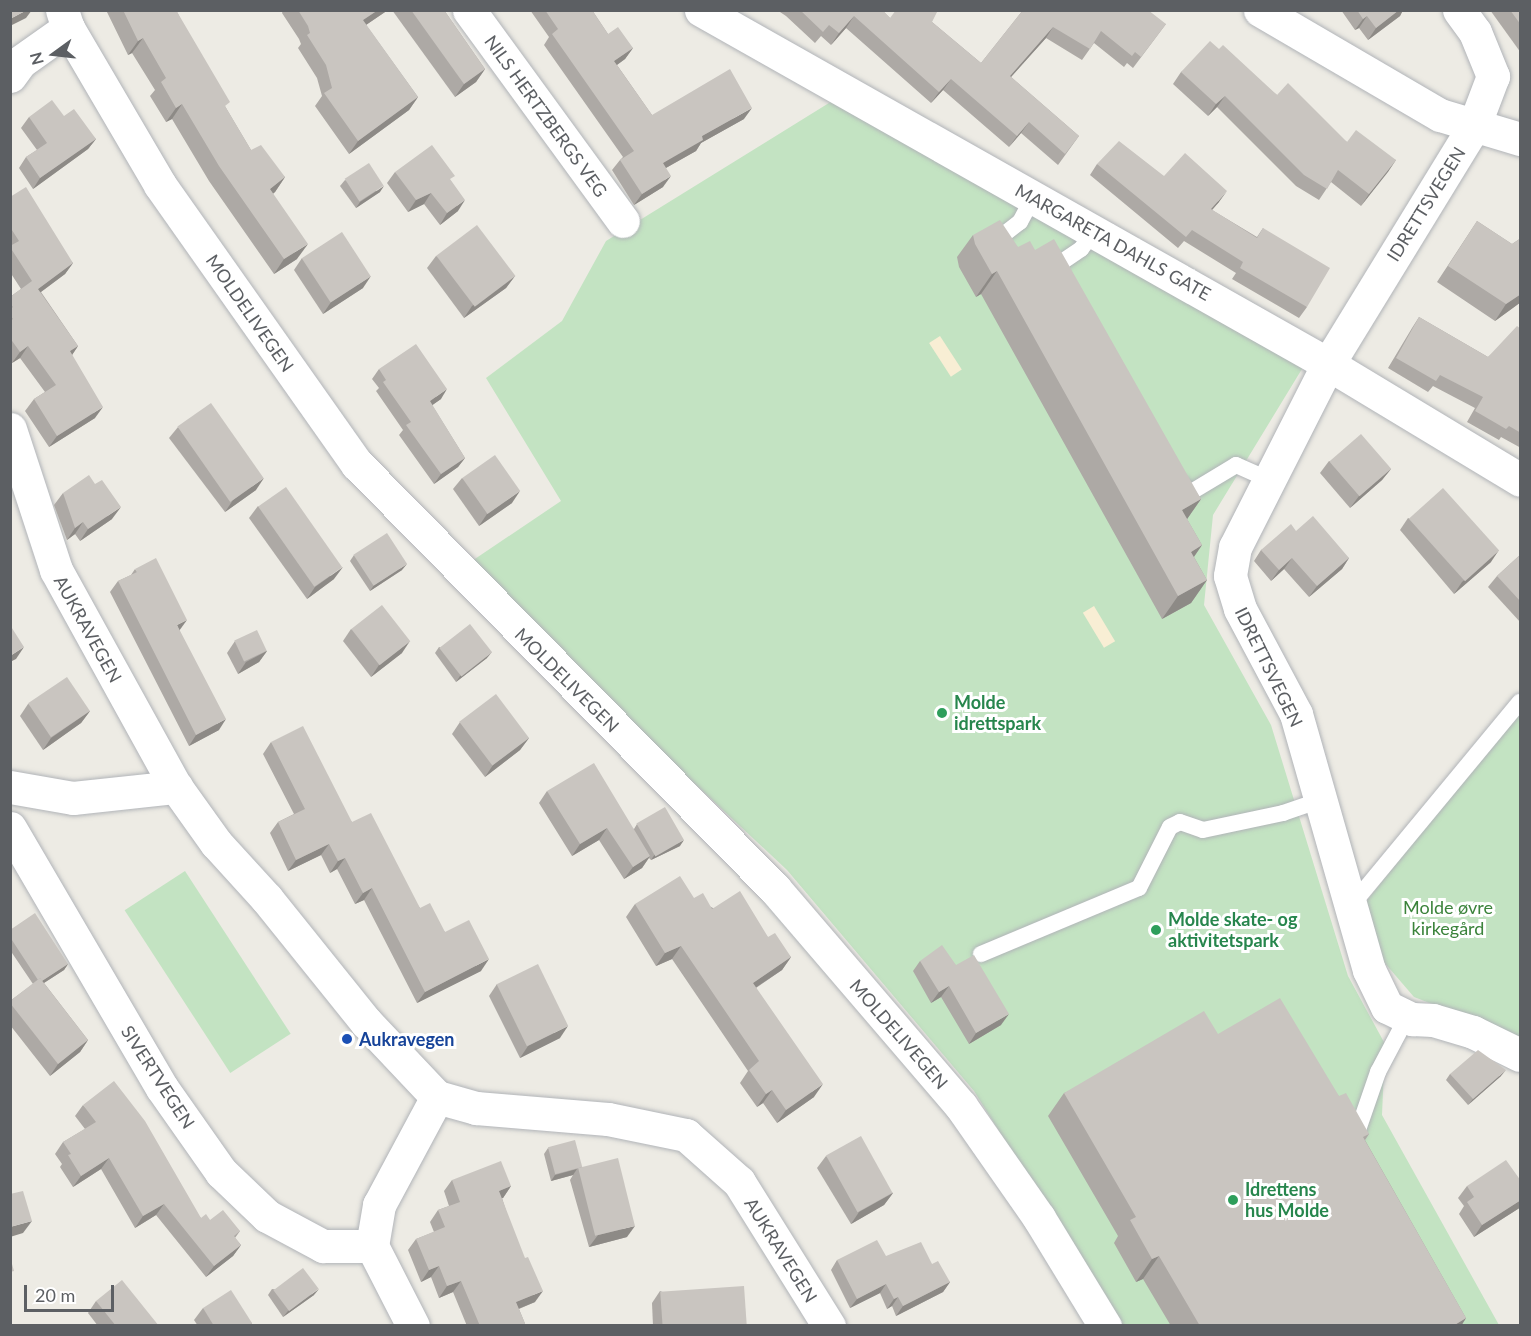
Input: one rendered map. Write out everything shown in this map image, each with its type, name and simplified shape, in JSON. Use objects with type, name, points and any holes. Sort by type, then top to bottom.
[{"type":"street","name":"NILS HERTZBERGS VEG","points":[[469,10],[623,221]]},
{"type":"street","name":"MARGARETA DAHLS GATE","points":[[701,10],[1328,363],[1521,480]]},
{"type":"street","points":[[1260,10],[1440,115],[1521,139]]},
{"type":"street","name":"IDRETTSVEGEN","points":[[1459,10],[1475,32],[1493,76],[1474,126],[1328,363],[1235,547],[1230,576],[1240,609],[1296,714],[1369,970],[1387,1007],[1407,1017],[1473,1032],[1521,1055]]},
{"type":"street","points":[[10,76],[20,62],[65,20]]},
{"type":"street","name":"MOLDELIVEGEN","points":[[65,20],[160,185],[357,464],[775,889],[960,1106],[1039,1218],[1105,1326]]},
{"type":"street","name":"AUKRAVEGEN","points":[[10,429],[56,570],[176,787],[216,843],[275,908],[366,1022],[437,1097],[476,1108],[608,1119],[686,1135],[739,1182],[829,1326]]},
{"type":"street","points":[[10,787],[73,798],[176,787]]},
{"type":"street","name":"SIVERTVEGEN","points":[[10,828],[162,1088],[221,1172],[267,1216],[323,1246],[372,1246]]},
{"type":"street","points":[[413,1326],[372,1246],[379,1205],[437,1097]]},
{"type":"lane","points":[[994,242],[1020,222],[1033,198]]},
{"type":"lane","points":[[1066,288],[1053,268],[1081,249],[1094,232]]},
{"type":"lane","points":[[1176,473],[1188,494],[1236,465],[1269,480]]},
{"type":"lane","points":[[1351,906],[1521,702]]},
{"type":"lane","points":[[981,954],[1139,888],[1170,827],[1180,822],[1203,830],[1283,813],[1321,800]]},
{"type":"lane","points":[[1358,1133],[1378,1072],[1407,1017]]},
{"type":"green space","name":"Molde idrettspark","points":[[837,98],[1305,364],[1213,515],[1204,605],[1271,725],[1348,976],[1385,1044],[1382,1115],[1499,1325],[1120,1325],[974,1091],[787,870],[463,567],[561,501],[486,378],[562,321],[606,241]]},
{"type":"green space","name":"Molde øvre kirkegård","points":[[1520,707],[1520,1038],[1414,997],[1383,961],[1365,903]]},
{"type":"green space","points":[[185,871],[291,1034],[230,1073],[125,910]]},
{"type":"sand","points":[[940,336],[962,370],[951,377],[929,343]]},
{"type":"sand","points":[[1094,606],[1115,641],[1104,648],[1083,613]]},
{"type":"building","points":[[10,10],[27,10],[10,19]]},
{"type":"building","points":[[123,10],[176,10],[230,102],[225,106],[251,150],[261,145],[285,177],[270,189],[308,244],[284,259],[219,166],[182,104],[176,108],[161,82],[166,78],[143,38],[138,41]]},
{"type":"building","points":[[298,10],[378,10],[363,20],[418,97],[358,141],[324,93],[332,88],[326,65],[307,35],[310,33],[308,26]]},
{"type":"building","points":[[411,10],[444,10],[485,69],[464,84]]},
{"type":"building","points":[[545,10],[592,10],[608,34],[618,27],[633,48],[614,61],[652,115],[730,69],[752,108],[702,136],[703,140],[663,163],[671,176],[642,194],[620,160],[634,151],[552,34],[558,29]]},
{"type":"building","points":[[800,10],[882,10],[890,18],[896,10],[938,10],[932,22],[981,63],[1023,10],[1148,10],[1166,24],[1141,57],[1135,52],[1132,56],[1101,31],[1090,49],[1053,27],[1010,76],[1079,136],[1065,154],[1029,122],[1017,136],[951,79],[939,92],[854,16],[839,33],[829,25],[823,32]]},
{"type":"building","points":[[1357,10],[1399,10],[1376,28],[1367,16],[1363,19]]},
{"type":"building","points":[[1510,10],[1521,10],[1521,25]]},
{"type":"building","points":[[1210,41],[1219,49],[1223,45],[1277,95],[1288,83],[1347,142],[1356,130],[1396,160],[1369,194],[1338,170],[1327,189],[1304,175],[1225,96],[1216,104],[1181,72]]},
{"type":"building","points":[[52,100],[64,116],[74,109],[96,139],[40,178],[26,157],[47,143],[29,117]]},
{"type":"building","points":[[1119,141],[1164,176],[1185,153],[1227,191],[1211,209],[1257,238],[1263,228],[1330,268],[1307,307],[1240,268],[1243,262],[1192,230],[1186,237],[1097,164]]},
{"type":"building","points":[[432,145],[455,176],[450,179],[465,200],[447,213],[431,193],[416,200],[395,172]]},
{"type":"building","points":[[369,163],[384,186],[359,201],[345,179]]},
{"type":"building","points":[[26,187],[73,263],[38,289],[78,346],[70,351],[103,407],[57,436],[34,399],[56,385],[28,346],[20,352],[10,338],[10,321],[13,319],[10,309],[13,307],[10,304],[10,297],[32,281],[10,247],[19,241],[10,227],[10,197]]},
{"type":"building","points":[[1000,220],[1018,247],[1030,241],[1035,250],[1054,239],[1201,499],[1182,510],[1202,545],[1191,552],[1207,580],[1178,596],[997,271],[992,274],[975,244],[973,235]]},
{"type":"building","points":[[1477,221],[1512,244],[1521,238],[1521,294],[1506,304],[1448,266]]},
{"type":"building","points":[[477,225],[516,276],[475,307],[436,256]]},
{"type":"building","points":[[342,232],[371,276],[331,303],[302,258]]},
{"type":"building","points":[[1419,317],[1488,357],[1517,326],[1521,329],[1521,433],[1509,426],[1506,429],[1475,411],[1483,397],[1440,375],[1436,381],[1396,358]]},
{"type":"building","points":[[416,344],[447,389],[430,401],[465,458],[441,474],[406,425],[411,422],[383,382],[386,380],[379,369]]},
{"type":"building","points":[[211,403],[264,478],[230,502],[177,427]]},
{"type":"building","points":[[1361,434],[1391,469],[1359,496],[1329,462]]},
{"type":"building","points":[[495,455],[520,491],[487,514],[462,478]]},
{"type":"building","points":[[89,475],[95,484],[102,480],[121,507],[88,529],[83,522],[75,528],[63,493]]},
{"type":"building","points":[[286,487],[342,567],[314,587],[258,507]]},
{"type":"building","points":[[1443,488],[1499,550],[1465,581],[1409,519]]},
{"type":"building","points":[[1313,516],[1349,558],[1317,586],[1292,558],[1279,570],[1261,550],[1291,524],[1296,531]]},
{"type":"building","points":[[387,533],[407,564],[374,586],[353,555]]},
{"type":"building","points":[[1521,554],[1521,602],[1497,576]]},
{"type":"building","points":[[156,558],[187,620],[177,625],[226,719],[196,735],[118,581],[137,572],[135,569]]},
{"type":"building","points":[[382,605],[410,641],[380,665],[351,629]]},
{"type":"building","points":[[470,624],[492,652],[461,676],[439,648]]},
{"type":"building","points":[[10,625],[24,647],[10,656]]},
{"type":"building","points":[[257,630],[267,651],[244,661],[234,641]]},
{"type":"building","points":[[67,677],[90,711],[51,737],[28,703]]},
{"type":"building","points":[[496,694],[529,738],[492,766],[459,722]]},
{"type":"building","points":[[303,726],[352,822],[371,813],[420,908],[430,903],[445,932],[469,920],[489,959],[425,992],[372,888],[363,893],[345,858],[338,861],[329,844],[296,860],[278,822],[305,809],[271,742]]},
{"type":"building","points":[[594,763],[650,856],[633,867],[607,828],[580,844],[547,791]]},
{"type":"building","points":[[665,807],[684,840],[655,856],[636,824]]},
{"type":"building","points":[[680,876],[694,898],[703,893],[712,909],[740,891],[768,937],[775,933],[791,957],[753,983],[823,1084],[786,1110],[772,1090],[766,1094],[749,1070],[759,1061],[681,946],[665,953],[635,904]]},
{"type":"building","points":[[35,913],[68,964],[42,981],[40,978],[38,980],[10,937],[10,930]]},
{"type":"building","points":[[942,945],[956,965],[974,955],[1009,1014],[976,1033],[949,986],[939,992],[920,961]]},
{"type":"building","points":[[538,964],[568,1026],[527,1046],[497,984]]},
{"type":"building","points":[[40,978],[88,1040],[58,1064],[10,1003]]},
{"type":"building","name":"Idrettens hus Molde","points":[[1280,998],[1339,1096],[1346,1093],[1369,1134],[1363,1137],[1466,1318],[1453,1326],[1200,1326],[1159,1256],[1152,1259],[1130,1220],[1136,1217],[1064,1093],[1204,1011],[1218,1034]]},
{"type":"building","points":[[1478,1050],[1506,1070],[1473,1099],[1450,1074]]},
{"type":"building","points":[[114,1081],[145,1121],[201,1218],[206,1214],[210,1220],[223,1210],[240,1231],[234,1236],[241,1245],[214,1266],[164,1204],[143,1216],[109,1158],[81,1176],[68,1155],[71,1154],[63,1142],[96,1122],[83,1105]]},
{"type":"building","points":[[861,1136],[893,1193],[858,1212],[826,1155]]},
{"type":"building","points":[[575,1140],[582,1167],[555,1174],[548,1147]]},
{"type":"building","points":[[618,1158],[635,1226],[595,1236],[578,1168]]},
{"type":"building","points":[[1506,1160],[1521,1181],[1521,1200],[1482,1225],[1467,1202],[1474,1197],[1467,1186]]},
{"type":"building","points":[[501,1161],[511,1186],[499,1191],[525,1258],[528,1257],[543,1291],[516,1302],[526,1326],[480,1326],[461,1281],[447,1286],[439,1266],[429,1270],[416,1239],[445,1227],[438,1210],[460,1202],[452,1180]]},
{"type":"building","points":[[23,1191],[32,1221],[10,1227],[10,1194]]},
{"type":"building","points":[[877,1240],[886,1256],[921,1242],[932,1264],[938,1261],[950,1282],[903,1306],[898,1297],[894,1299],[886,1284],[857,1299],[837,1260]]},
{"type":"building","points":[[10,1257],[14,1271],[10,1272]]},
{"type":"building","points":[[303,1268],[319,1289],[289,1311],[273,1290]]},
{"type":"building","points":[[122,1280],[159,1326],[116,1326],[96,1301]]},
{"type":"building","points":[[744,1286],[747,1326],[663,1326],[660,1292]]},
{"type":"building","points":[[231,1290],[252,1323],[248,1326],[214,1326],[203,1308]]},
{"type":"place","name":"Molde idrettspark","points":[[942,713]]},
{"type":"place","name":"Molde skate- og aktivitetspark","points":[[1156,930]]},
{"type":"place","name":"Aukravegen","points":[[347,1039]]},
{"type":"place","name":"Idrettens hus Molde","points":[[1233,1200]]}]
